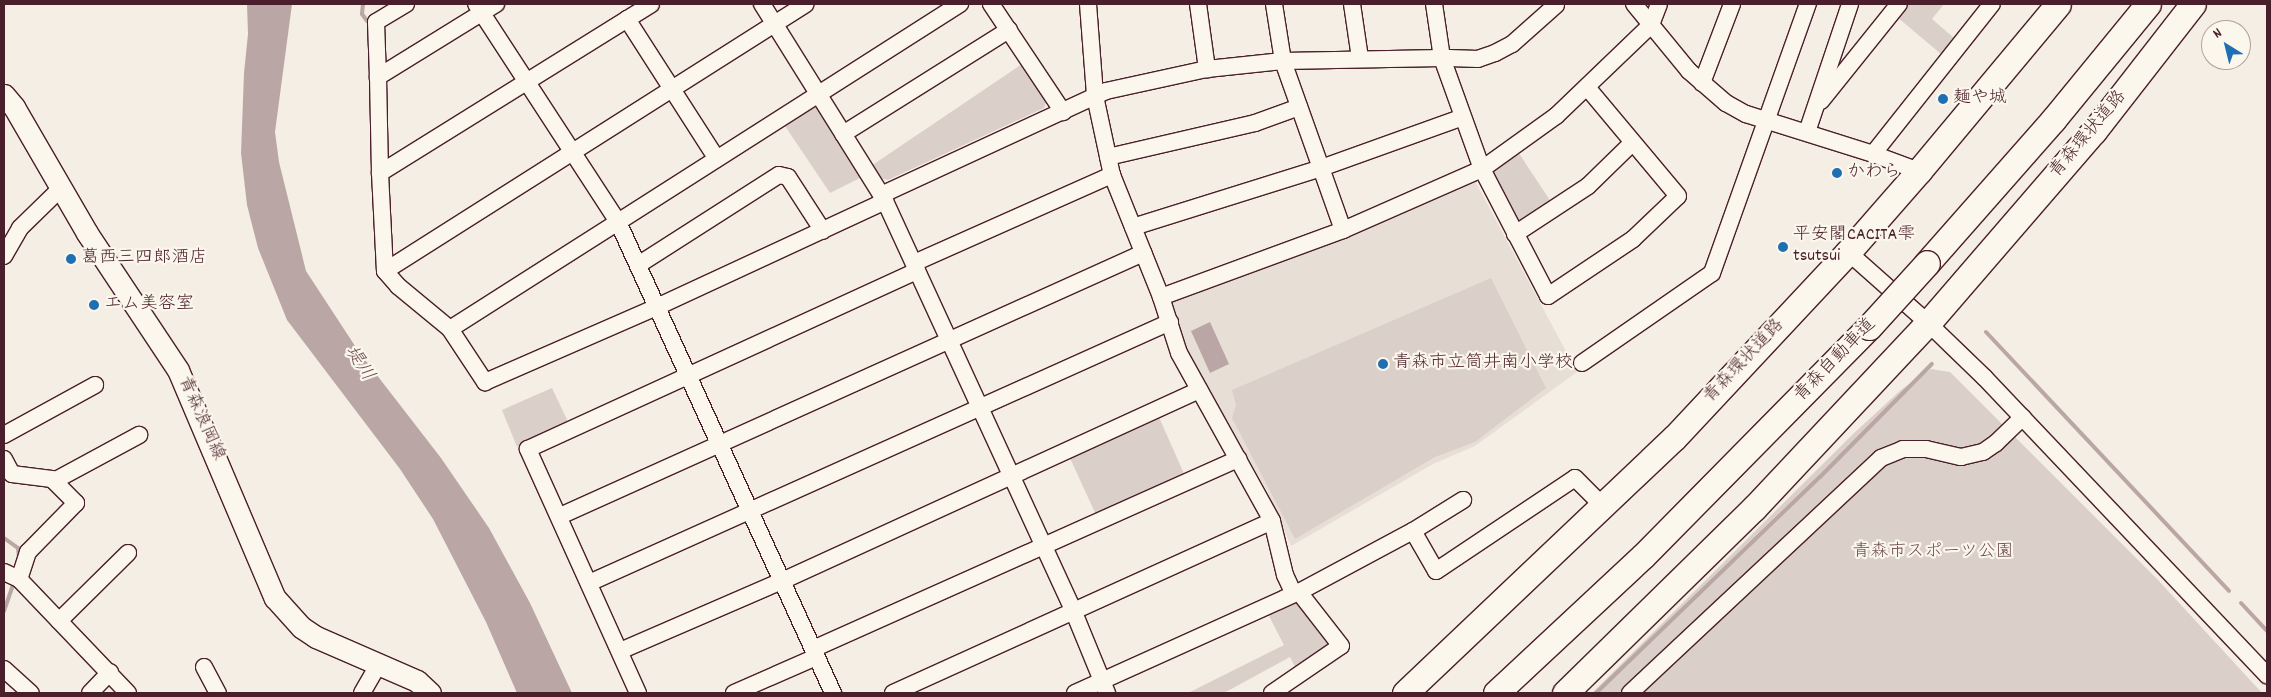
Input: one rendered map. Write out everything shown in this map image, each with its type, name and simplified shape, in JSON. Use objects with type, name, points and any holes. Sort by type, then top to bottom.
[{"type":"highway","name":"青森環状道路","points":[[1405,693],[1674,438],[1848,252],[1919,171],[2058,4]]},
{"type":"highway","name":"青森自動車道","points":[[1496,693],[1642,556],[1869,327],[2047,128],[2148,4]]},
{"type":"highway","name":"青森環状道路","points":[[1565,693],[1754,508],[1928,323],[2094,131],[2193,4]]},
{"type":"main road","name":"青森浪岡線","points":[[4,95],[14,106],[88,233],[178,370],[218,460],[266,581],[275,598],[301,627],[316,637],[417,681],[430,693]]},
{"type":"street","points":[[406,4],[376,22],[385,271],[398,286],[450,329],[485,382],[657,307],[823,230],[883,198],[1095,96],[1206,69],[1283,61],[1360,58],[1478,59],[1512,44],[1556,4]]},
{"type":"street","points":[[380,174],[651,4]]},
{"type":"street","points":[[762,4],[883,198],[1073,610],[1105,687]]},
{"type":"street","points":[[385,271],[805,4]]},
{"type":"street","points":[[450,329],[960,4]]},
{"type":"street","points":[[991,4],[1063,112]]},
{"type":"street","points":[[1088,4],[1095,96],[1112,175],[1161,297],[1179,353],[1272,521],[1285,575],[1297,593],[1341,646],[1272,693]]},
{"type":"street","points":[[1198,4],[1206,69]]},
{"type":"street","points":[[1274,4],[1283,61],[1343,230]]},
{"type":"street","points":[[1352,4],[1360,58]]},
{"type":"street","points":[[1434,4],[1442,58],[1461,118],[1482,170],[1548,296],[1633,239],[1678,196],[1587,87]]},
{"type":"street","points":[[1634,4],[1702,83],[1726,103],[1746,114],[1874,154],[1919,171]]},
{"type":"street","points":[[1161,297],[1343,230],[1482,170],[1556,116],[1587,87],[1651,25],[1659,4]]},
{"type":"street","points":[[1702,83],[1732,4]]},
{"type":"street","points":[[1582,363],[1712,273],[1808,4]]},
{"type":"street","points":[[1807,132],[1850,4]]},
{"type":"street","points":[[1815,108],[1899,4]]},
{"type":"street","points":[[1874,154],[1992,4]]},
{"type":"street","points":[[378,77],[485,7],[527,82],[618,222],[833,693]]},
{"type":"street","points":[[627,19],[717,159]]},
{"type":"street","points":[[843,134],[1008,30]]},
{"type":"street","points":[[1108,157],[1255,123],[1299,107]]},
{"type":"street","points":[[1133,227],[1321,168],[1461,118]]},
{"type":"street","points":[[1516,234],[1588,186],[1632,143]]},
{"type":"street","points":[[638,266],[779,175],[788,177],[823,230]]},
{"type":"street","points":[[638,693],[560,516],[528,449],[688,376],[1112,175]]},
{"type":"street","points":[[4,256],[20,228],[61,188]]},
{"type":"street","points":[[1848,252],[1928,323],[2022,417],[2267,675]]},
{"type":"street","points":[[560,516],[948,339],[1143,253]]},
{"type":"street","points":[[589,583],[1170,322]]},
{"type":"street","points":[[4,435],[95,385]]},
{"type":"street","points":[[620,651],[782,581],[1199,390]]},
{"type":"street","points":[[1630,693],[1881,458],[1903,449],[1926,449],[1960,457],[1983,452],[1996,444],[2022,417]]},
{"type":"street","points":[[54,482],[139,435]]},
{"type":"street","points":[[4,460],[12,474],[52,479],[76,503],[28,552],[20,579]]},
{"type":"street","points":[[734,693],[815,653],[1044,547],[1238,460]]},
{"type":"street","points":[[1413,531],[1436,570],[1574,478],[1602,505]]},
{"type":"street","points":[[1075,693],[1105,687],[1297,593],[1413,531],[1463,500]]},
{"type":"street","points":[[893,693],[1272,521]]},
{"type":"street","points":[[59,621],[128,553]]},
{"type":"street","points":[[4,572],[20,579],[128,693]]},
{"type":"street","points":[[362,693],[379,664]]},
{"type":"street","points":[[204,667],[218,693]]},
{"type":"street","points":[[4,669],[31,693]]},
{"type":"street","points":[[90,693],[110,672]]},
{"type":"shaded area","name":"青森市立筒井南小学校","points":[[1475,181],[1577,372],[1475,446],[1433,464],[1291,546],[1268,492],[1189,357],[1169,302],[1343,237]]},
{"type":"green space","points":[[1908,4],[1944,4],[1932,19],[1954,38],[1941,54],[1897,17]]},
{"type":"green space","points":[[1022,64],[1046,102],[1044,108],[888,180],[879,178],[871,166]]},
{"type":"green space","points":[[811,105],[819,107],[862,177],[830,193],[783,123]]},
{"type":"green space","points":[[1518,152],[1551,202],[1523,222],[1516,222],[1491,178],[1493,169]]},
{"type":"green space","points":[[1491,278],[1546,388],[1475,442],[1435,457],[1295,539],[1232,418],[1236,405],[1232,390]]},
{"type":"green space","name":"青森市スポーツ公園","points":[[1931,369],[1950,372],[2158,580],[2262,693],[1592,693],[1853,434],[1902,389]]},
{"type":"green space","points":[[552,388],[569,424],[517,447],[502,410]]},
{"type":"green space","points":[[1158,415],[1185,476],[1097,517],[1069,456]]},
{"type":"green space","points":[[1297,600],[1330,641],[1329,647],[1296,669],[1290,657],[1224,693],[1188,693],[1284,645],[1268,614]]},
{"type":"water","name":"堤川","points":[[247,4],[292,4],[275,132],[279,162],[306,271],[359,352],[441,458],[489,528],[530,603],[572,693],[517,693],[486,622],[433,519],[400,469],[287,320],[258,248],[247,205],[241,153],[244,73],[248,34]]},
{"type":"water","points":[[1210,322],[1229,364],[1210,373],[1191,331]]},
{"type":"waterway","points":[[363,4],[362,14],[367,21]]},
{"type":"waterway","points":[[1986,332],[2229,591]]},
{"type":"waterway","points":[[1596,693],[1820,477],[1932,364]]},
{"type":"waterway","points":[[4,538],[18,548],[19,558]]},
{"type":"waterway","points":[[4,611],[13,585]]},
{"type":"waterway","points":[[2241,603],[2267,631]]},
{"type":"place","name":"麺や城","points":[[1943,99]]},
{"type":"place","name":"かわら","points":[[1837,173]]},
{"type":"place","name":"平安閣CACITA雫 tsutsui","points":[[1783,247]]},
{"type":"place","name":"葛西三四郎酒店","points":[[71,259]]},
{"type":"place","name":"エム美容室","points":[[94,305]]},
{"type":"place","name":"青森市立筒井南小学校","points":[[1383,364]]}]
